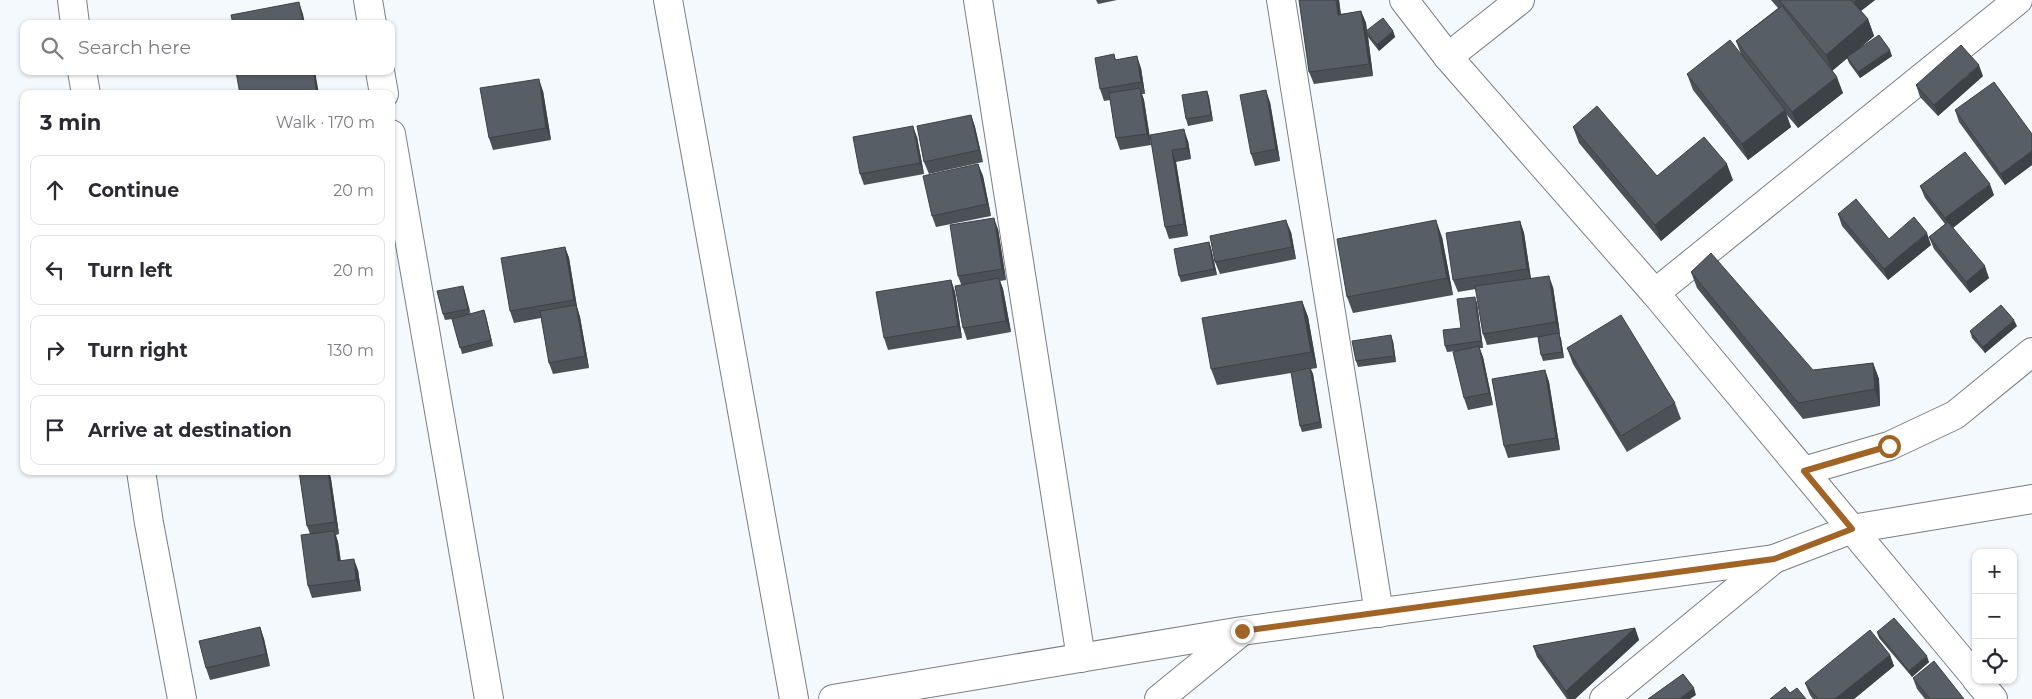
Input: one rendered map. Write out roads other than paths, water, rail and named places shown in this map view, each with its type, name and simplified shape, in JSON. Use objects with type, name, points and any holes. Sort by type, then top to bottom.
[{"type":"street","points":[[72,0],[74,20]]},
{"type":"street","points":[[368,0],[371,20]]},
{"type":"street","points":[[668,0],[794,699]]},
{"type":"street","points":[[978,0],[1081,658]]},
{"type":"street","points":[[1281,0],[1379,613]]},
{"type":"street","points":[[1404,0],[1448,57],[1656,293],[1972,673]]},
{"type":"street","points":[[1448,57],[1520,0]]},
{"type":"street","points":[[1656,293],[2018,0]]},
{"type":"street","points":[[83,75],[85,90]]},
{"type":"street","points":[[381,75],[383,90]]},
{"type":"street","points":[[395,157],[489,699]]},
{"type":"street","points":[[1804,471],[1889,446],[1955,415],[2032,352]]},
{"type":"street","points":[[142,475],[182,699]]},
{"type":"street","points":[[833,699],[1242,631],[1774,559],[1852,529],[2032,500]]},
{"type":"street","points":[[1604,699],[1774,559]]},
{"type":"street","points":[[1159,699],[1242,631]]},
{"type":"street","points":[[1981,684],[1993,699]]}]
